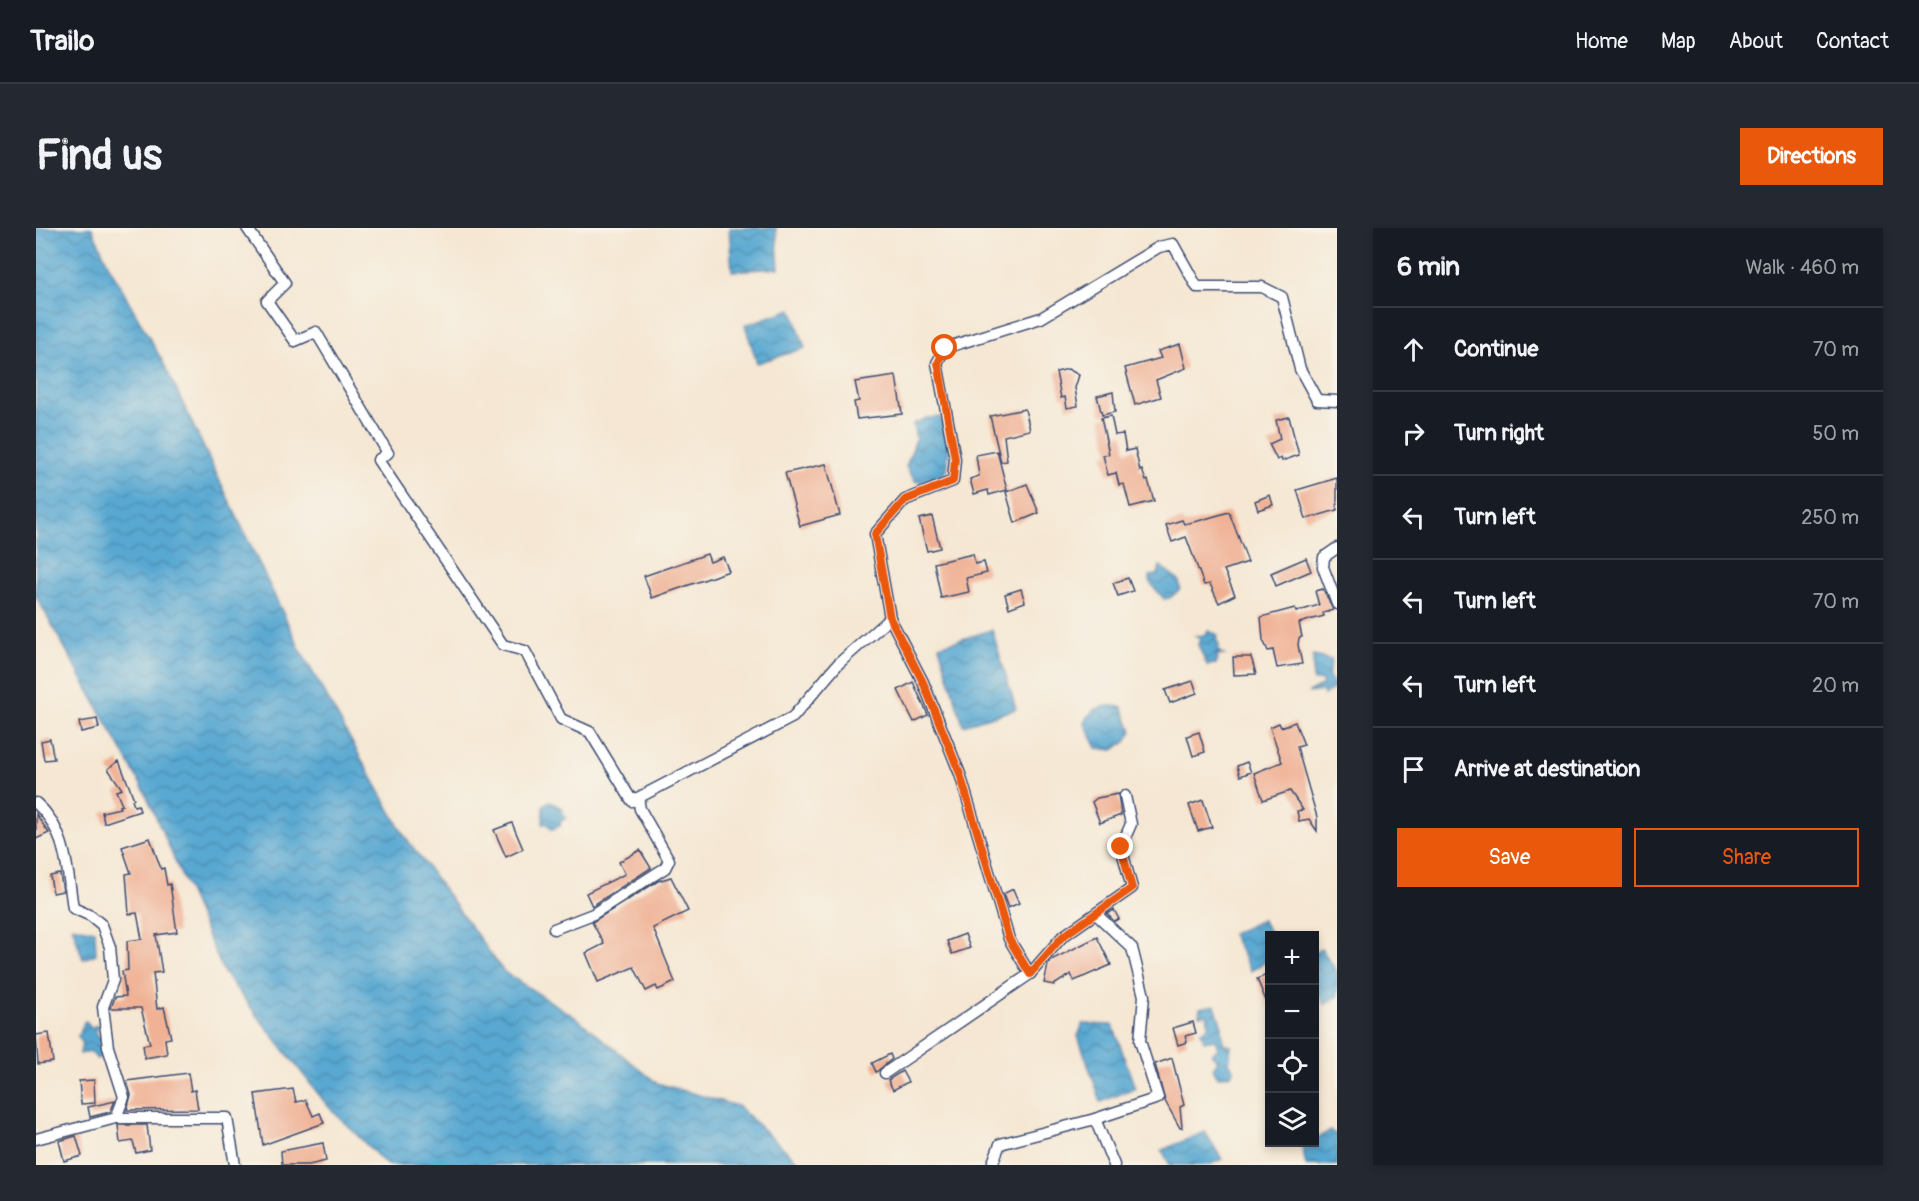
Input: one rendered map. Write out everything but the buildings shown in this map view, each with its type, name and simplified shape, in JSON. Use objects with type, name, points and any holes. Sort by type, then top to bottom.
[{"type":"street","points":[[247,228],[285,283],[267,301],[295,340],[316,332],[388,453],[378,460],[503,645],[525,651],[561,719],[590,732],[632,801],[793,717],[838,664],[890,618]]},
{"type":"street","points":[[1030,974],[1009,939],[960,774],[923,682],[890,618],[875,534],[905,500],[953,481],[955,459],[938,363],[945,348],[1041,318],[1159,247],[1173,244],[1197,287],[1262,287],[1282,297],[1300,369],[1317,400],[1337,401]]},
{"type":"street","points":[[1337,548],[1324,557],[1323,567],[1337,604]]},
{"type":"street","points":[[885,1073],[1030,974],[1062,937],[1132,888],[1121,847],[1131,824],[1125,796]]},
{"type":"street","points":[[554,929],[593,914],[665,868],[669,860],[640,809],[638,798]]},
{"type":"street","points":[[36,803],[50,815],[59,834],[73,908],[91,916],[102,925],[110,947],[113,980],[103,1007],[108,1047],[124,1097],[116,1118]]},
{"type":"street","points":[[992,1165],[1000,1144],[1095,1119],[1158,1098],[1140,1041],[1144,996],[1132,948],[1096,914]]},
{"type":"street","points":[[36,1139],[116,1118],[227,1118],[235,1165]]},
{"type":"street","points":[[1095,1119],[1114,1165]]},
{"type":"water","points":[[36,228],[92,228],[108,264],[164,364],[302,653],[404,835],[504,972],[578,1019],[657,1083],[737,1106],[802,1165],[387,1165],[327,1105],[224,973],[145,792],[36,596]]},
{"type":"water","points":[[729,228],[776,228],[779,268],[732,271]]},
{"type":"water","points":[[792,309],[805,348],[757,363],[745,325]]},
{"type":"water","points":[[941,417],[949,449],[947,471],[930,481],[916,482],[906,467],[916,439],[913,424],[927,418]]},
{"type":"water","points":[[1160,566],[1179,580],[1180,589],[1170,598],[1164,599],[1149,581],[1149,576],[1158,575]]},
{"type":"water","points":[[992,630],[1016,709],[963,725],[939,646]]},
{"type":"water","points":[[1208,631],[1218,635],[1216,639],[1219,645],[1218,651],[1224,655],[1216,655],[1218,659],[1216,664],[1207,665],[1198,645],[1200,638],[1194,636],[1204,635]]},
{"type":"water","points":[[1313,656],[1332,660],[1328,675],[1336,687],[1324,695],[1323,691],[1308,693],[1323,685],[1321,680],[1313,681]]},
{"type":"water","points":[[1109,706],[1122,707],[1132,731],[1126,742],[1113,750],[1097,748],[1085,724],[1093,710]]},
{"type":"water","points":[[550,801],[563,809],[562,813],[566,818],[561,821],[560,826],[552,829],[547,823],[543,824],[544,805]]},
{"type":"water","points":[[1262,920],[1269,931],[1265,931],[1265,962],[1251,971],[1232,934]]},
{"type":"water","points":[[72,926],[95,931],[96,954],[83,959]]},
{"type":"water","points":[[1321,948],[1337,972],[1337,996],[1325,1005],[1319,995],[1319,950]]},
{"type":"water","points":[[1215,1005],[1222,1027],[1223,1043],[1231,1046],[1229,1062],[1234,1069],[1231,1074],[1218,1077],[1213,1069],[1218,1060],[1211,1054],[1218,1049],[1215,1039],[1204,1041],[1201,1032],[1209,1026],[1207,1014],[1199,1015],[1200,1008]]},
{"type":"water","points":[[85,1021],[91,1028],[97,1025],[96,1036],[102,1037],[98,1047],[104,1054],[97,1059],[90,1051],[80,1054],[82,1042],[78,1037]]},
{"type":"water","points":[[1083,1024],[1113,1025],[1135,1088],[1101,1102],[1078,1036]]},
{"type":"water","points":[[1330,1131],[1337,1135],[1337,1165],[1306,1165],[1302,1147],[1319,1147],[1319,1137]]},
{"type":"water","points":[[1205,1132],[1222,1159],[1209,1165],[1170,1165],[1162,1150]]},
{"type":"route","points":[[945,348],[938,363],[955,459],[953,481],[905,500],[875,534],[890,618],[923,682],[960,774],[1009,939],[1030,974],[1062,937],[1132,888],[1121,847]]}]
